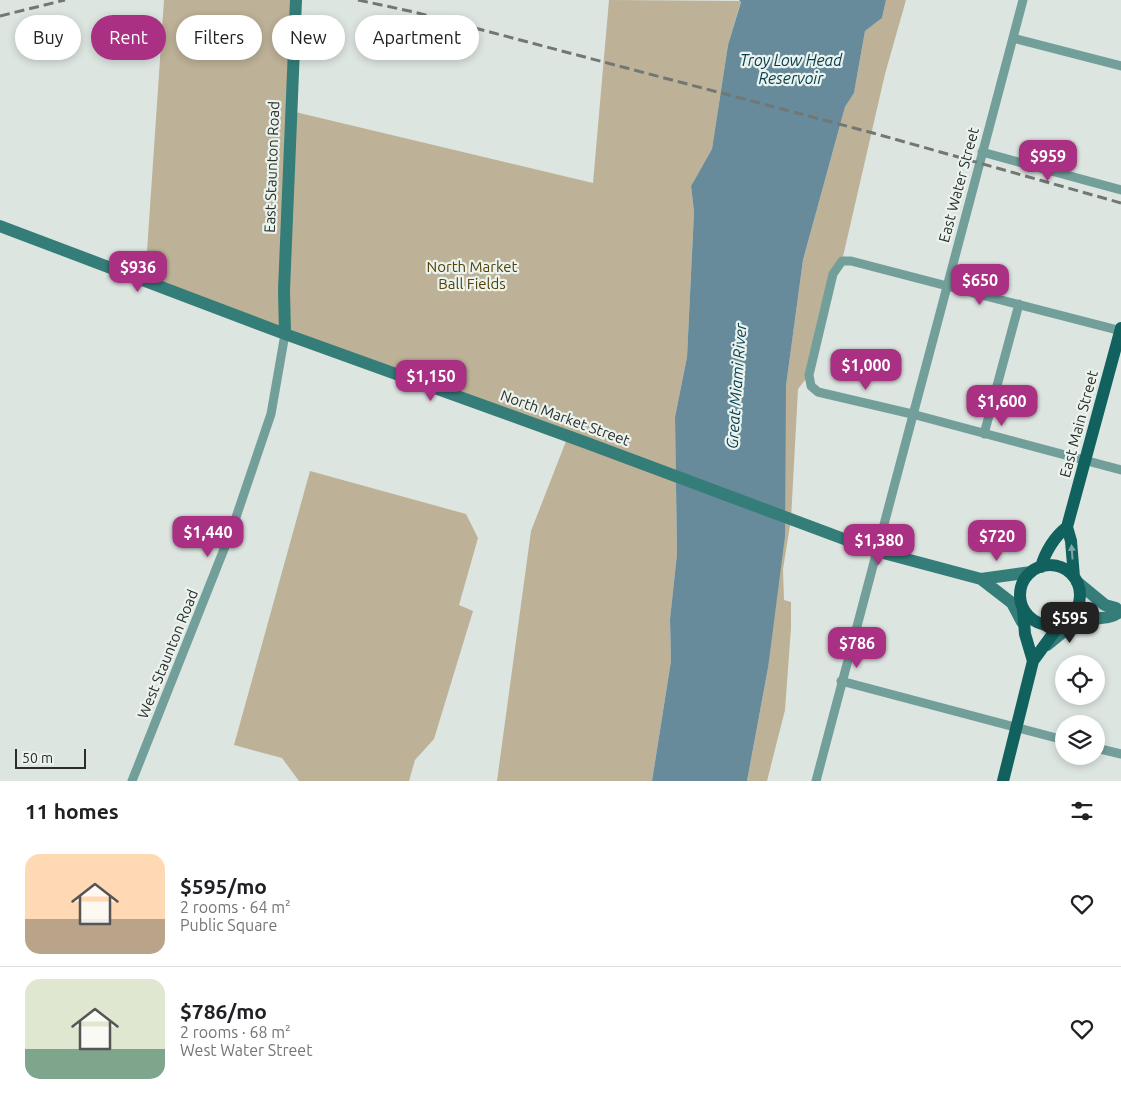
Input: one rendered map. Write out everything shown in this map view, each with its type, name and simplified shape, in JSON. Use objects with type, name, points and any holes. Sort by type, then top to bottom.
[{"type":"main road","name":"East Staunton Road","points":[[285,334],[284,290],[296,0]]},
{"type":"main road","name":"North Market Street","points":[[0,226],[285,334],[587,443],[876,551],[981,579]]},
{"type":"main road","name":"East Main Street","points":[[1067,527],[1121,330]]},
{"type":"main road","points":[[1003,781],[1033,661],[1062,623],[1075,612],[1079,603],[1080,592],[1075,580],[1071,541],[1067,527],[1061,532],[1021,588],[1020,611],[1033,661]]},
{"type":"main road","points":[[981,579],[1039,565]]},
{"type":"main road","points":[[981,579],[1020,611],[1035,622],[1043,625],[1076,619],[1087,620],[1113,617],[1119,614],[1116,608],[1105,605],[1066,570],[1058,566],[1039,565],[1016,572]]},
{"type":"main road","points":[[1042,648],[1066,631],[1087,620]]},
{"type":"street","name":"East Water Street","points":[[816,781],[1023,0]]},
{"type":"street","points":[[1013,38],[1121,66]]},
{"type":"street","points":[[982,152],[1121,190]]},
{"type":"street","points":[[1121,330],[851,261],[842,261],[834,274],[809,375],[810,386],[818,392],[912,414],[1121,470]]},
{"type":"street","points":[[984,434],[1019,304]]},
{"type":"street","name":"West Staunton Road","points":[[132,781],[232,529],[271,414],[285,334]]},
{"type":"street","points":[[842,681],[1055,738]]},
{"type":"street","points":[[1105,750],[1121,754]]},
{"type":"green space","name":"North Market Ball Fields","points":[[164,0],[296,0],[295,15],[272,15],[272,60],[293,60],[291,111],[593,183],[609,0],[741,1],[728,45],[712,149],[691,186],[694,212],[687,357],[675,417],[677,554],[670,619],[671,661],[652,781],[497,781],[531,531],[568,436],[145,281],[160,60],[166,60],[166,15],[163,15]]},
{"type":"green space","points":[[886,0],[906,0],[885,74],[842,261],[833,274],[809,375],[798,389],[791,519],[783,569],[784,600],[791,602],[785,710],[767,781],[747,781],[768,668],[786,386],[803,260],[845,107],[854,93],[865,31],[882,18]]},
{"type":"green space","points":[[310,471],[466,514],[478,538],[459,605],[473,611],[434,739],[415,760],[409,781],[299,781],[282,758],[234,745]]},
{"type":"water","name":"Troy Low Head Reservoir","points":[[739,0],[886,0],[882,18],[865,31],[854,93],[845,107],[803,260],[786,386],[785,536],[768,668],[747,781],[652,781],[671,661],[670,619],[677,554],[675,417],[687,357],[694,212],[691,186],[712,149],[728,45],[741,2]]},
{"type":"railway","points":[[0,16],[65,0]]},
{"type":"railway","points":[[358,0],[414,12],[873,133],[1121,203]]},
{"type":"water label","name":"Great Miami River","points":[[736,386]]}]
